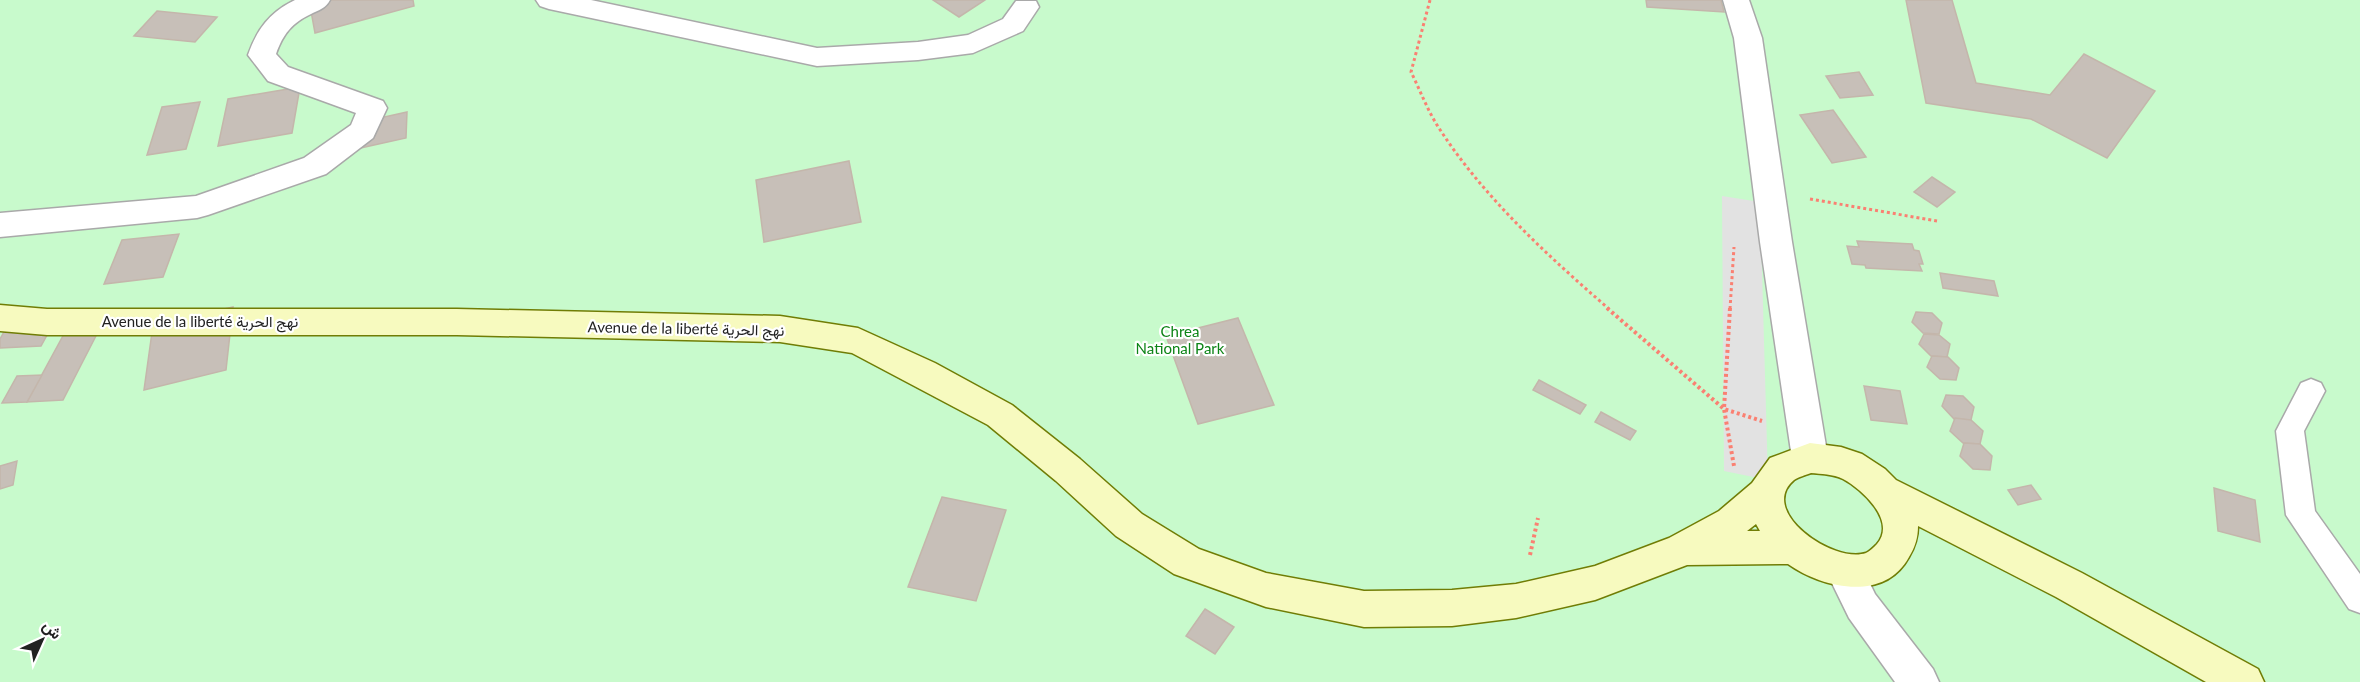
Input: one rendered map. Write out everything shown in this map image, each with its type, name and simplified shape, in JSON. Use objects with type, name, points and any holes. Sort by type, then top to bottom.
[{"type":"main road","name":"Avenue de la liberté نهج الحرية","points":[[0,318],[47,322],[457,322],[780,329],[858,341],[1000,415],[1068,470],[1129,525],[1187,562],[1266,590],[1364,609],[1452,608],[1516,601],[1595,583],[1682,550],[1754,504]]},
{"type":"main road","points":[[1884,491],[1896,510],[1900,529],[1897,547],[1885,561],[1867,570],[1845,571],[1826,567],[1808,559],[1792,547],[1777,530],[1768,511],[1754,504],[1780,468],[1794,461],[1808,446],[1830,459],[1850,465],[1884,491],[2069,585],[2244,682]]},
{"type":"main road","name":"Avenue de la liberté نهج الحرية","points":[[1682,550],[1792,547]]},
{"type":"street","points":[[0,225],[197,207],[315,166],[363,131],[373,108],[278,74],[262,55],[268,34],[286,15],[317,0]]},
{"type":"street","points":[[549,0],[817,57],[918,51],[973,44],[1013,25],[1026,7]]},
{"type":"street","points":[[1736,0],[1748,38],[1808,446]]},
{"type":"street","points":[[1845,571],[1862,606],[1920,682]]},
{"type":"lane","points":[[2311,391],[2290,431],[2301,516],[2360,599]]},
{"type":"path","points":[[1430,0],[1411,72],[1437,125],[1481,183],[1552,261],[1724,410],[1808,446]]},
{"type":"path","points":[[1769,192],[1938,221]]},
{"type":"path","points":[[1734,245],[1724,410],[1754,504]]},
{"type":"green space","name":"Chrea National Park","points":[[0,0],[2360,0],[2360,682],[0,682]]},
{"type":"shaded area","points":[[1722,196],[1760,202],[1768,480],[1724,471]]},
{"type":"building","points":[[309,0],[413,0],[414,6],[315,33]]},
{"type":"building","points":[[933,0],[985,0],[959,17]]},
{"type":"building","points":[[1646,0],[1721,0],[1724,12],[1647,7]]},
{"type":"building","points":[[1906,0],[1952,0],[1976,83],[2050,95],[2084,54],[2155,91],[2107,158],[2031,119],[1926,103]]},
{"type":"building","points":[[157,11],[217,17],[195,42],[134,36]]},
{"type":"building","points":[[1859,72],[1873,95],[1840,98],[1826,76]]},
{"type":"building","points":[[300,87],[292,133],[218,146],[228,99]]},
{"type":"building","points":[[200,102],[186,149],[147,155],[162,107]]},
{"type":"building","points":[[1833,110],[1866,157],[1832,163],[1800,115]]},
{"type":"building","points":[[407,112],[406,138],[356,149],[357,123]]},
{"type":"building","points":[[849,161],[861,222],[764,242],[756,180]]},
{"type":"building","points":[[1932,177],[1955,192],[1937,207],[1914,192]]},
{"type":"building","points":[[179,234],[163,277],[104,284],[122,240]]},
{"type":"building","points":[[1857,241],[1912,244],[1914,250],[1919,251],[1923,264],[1919,264],[1922,271],[1866,268],[1865,265],[1852,264],[1847,246],[1859,247]]},
{"type":"building","points":[[1940,273],[1994,281],[1998,296],[1943,288]]},
{"type":"building","points":[[233,307],[226,370],[144,390],[153,325]]},
{"type":"building","points":[[1916,312],[1932,313],[1942,323],[1939,334],[1923,333],[1912,322]]},
{"type":"building","points":[[1238,318],[1274,405],[1198,424],[1166,336]]},
{"type":"building","points":[[51,328],[41,346],[0,348],[0,339],[5,330]]},
{"type":"building","points":[[98,332],[63,400],[27,402],[64,334]]},
{"type":"building","points":[[1924,334],[1939,335],[1950,344],[1947,357],[1931,356],[1919,344]]},
{"type":"building","points":[[1932,356],[1948,357],[1959,368],[1956,380],[1940,379],[1927,367]]},
{"type":"building","points":[[42,375],[27,402],[2,403],[17,376]]},
{"type":"building","points":[[1539,380],[1586,405],[1580,414],[1533,390]]},
{"type":"building","points":[[1864,386],[1900,391],[1907,424],[1871,420]]},
{"type":"building","points":[[1946,395],[1963,396],[1974,407],[1971,420],[1954,419],[1942,406]]},
{"type":"building","points":[[1601,412],[1636,431],[1630,440],[1595,422]]},
{"type":"building","points":[[1955,418],[1971,420],[1983,431],[1980,444],[1963,443],[1950,431]]},
{"type":"building","points":[[1964,443],[1980,444],[1992,456],[1990,470],[1973,469],[1960,456]]},
{"type":"building","points":[[17,461],[13,485],[0,489],[0,466]]},
{"type":"building","points":[[2031,485],[2041,499],[2018,505],[2008,490]]},
{"type":"building","points":[[2214,488],[2255,500],[2260,542],[2218,531]]},
{"type":"building","points":[[942,497],[1006,510],[976,601],[908,587]]},
{"type":"building","points":[[1205,609],[1234,627],[1215,654],[1186,636]]}]
